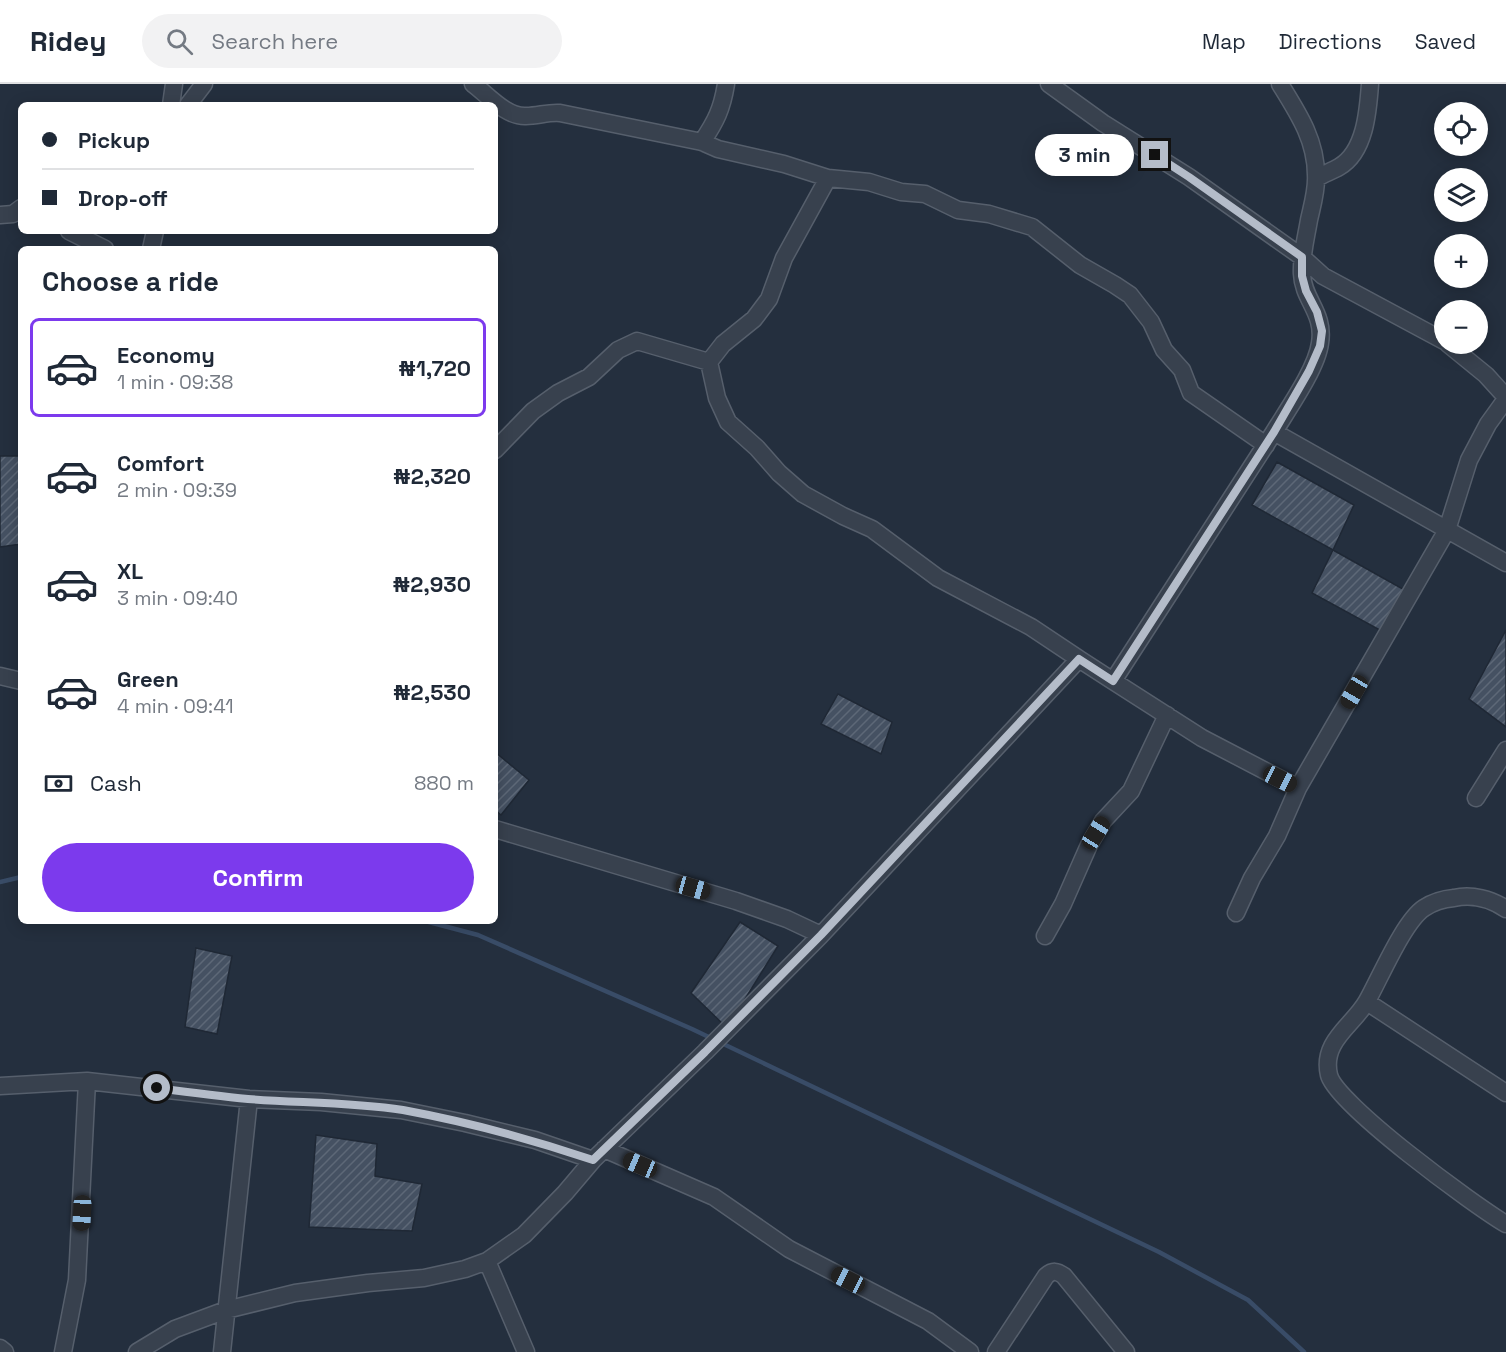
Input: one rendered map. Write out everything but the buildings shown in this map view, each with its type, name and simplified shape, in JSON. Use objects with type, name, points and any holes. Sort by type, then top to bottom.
[{"type":"street","points":[[171,102],[174,84]]},
{"type":"street","points":[[190,102],[204,84]]},
{"type":"street","points":[[473,84],[497,102]]},
{"type":"street","points":[[702,142],[718,120],[723,106],[726,84]]},
{"type":"street","points":[[1049,84],[1103,123],[1189,177],[1302,257],[1323,276],[1434,336]]},
{"type":"street","points":[[1113,681],[1270,438],[1309,371],[1320,346],[1322,331],[1302,276],[1302,257],[1317,178],[1315,150],[1303,121],[1280,84]]},
{"type":"street","points":[[1317,178],[1340,166],[1354,153],[1362,135],[1369,102],[1370,84]]},
{"type":"street","points":[[498,103],[514,115],[526,117],[549,112],[560,113],[702,142],[718,149],[784,164],[828,178],[869,182],[901,192],[925,194],[958,210],[1008,219],[1039,230],[1080,265],[1130,295],[1151,322],[1164,350],[1182,370],[1193,396],[1506,563]]},
{"type":"street","points":[[709,362],[723,344],[754,318],[769,299],[784,258],[828,178]]},
{"type":"street","points":[[75,234],[99,246]]},
{"type":"street","points":[[498,447],[533,411],[558,393],[589,377],[627,344],[638,341],[709,362]]},
{"type":"street","points":[[1236,913],[1252,878],[1277,836],[1298,788],[1447,530],[1469,460],[1488,424],[1506,398],[1486,375],[1461,354]]},
{"type":"street","points":[[709,362],[717,398],[728,422],[758,448],[778,473],[803,494],[872,529],[938,578],[1031,627],[1202,738],[1298,788]]},
{"type":"street","points":[[137,1352],[175,1329],[226,1310],[295,1293],[424,1278],[465,1269],[487,1261],[524,1235],[598,1155],[705,1052],[821,935],[1079,659]]},
{"type":"street","points":[[0,676],[18,680]]},
{"type":"street","points":[[1045,936],[1063,904],[1089,845],[1103,821],[1131,791],[1167,715]]},
{"type":"street","points":[[1476,798],[1506,750]]},
{"type":"street","points":[[498,830],[736,901],[787,919],[821,935]]},
{"type":"street","points":[[1506,909],[1486,899],[1463,896],[1440,900],[1423,908],[1412,920],[1367,1002],[1331,1046],[1328,1062],[1329,1076],[1334,1086],[1359,1111],[1403,1150],[1506,1224]]},
{"type":"street","points":[[1367,1002],[1506,1093]]},
{"type":"street","points":[[0,1086],[87,1081],[249,1099],[321,1102],[401,1110],[598,1155],[714,1197],[789,1249],[928,1321],[970,1352]]},
{"type":"street","points":[[63,1352],[77,1280],[87,1081]]},
{"type":"street","points":[[222,1352],[249,1099]]},
{"type":"street","points":[[487,1261],[526,1352]]},
{"type":"street","points":[[996,1352],[1046,1276],[1054,1271],[1064,1276],[1126,1352]]},
{"type":"street","points":[[0,1348],[5,1352]]},
{"type":"waterway","points":[[0,882],[18,878]]},
{"type":"waterway","points":[[436,924],[478,935],[692,1029],[1159,1252],[1248,1300],[1304,1352]]},
{"type":"route","points":[[157,1088],[249,1099],[321,1102],[401,1110],[535,1140],[593,1160],[821,935],[1079,659],[1113,681],[1274,432],[1309,371],[1320,346],[1322,331],[1317,312],[1306,291],[1302,276],[1302,257],[1155,155]]}]
